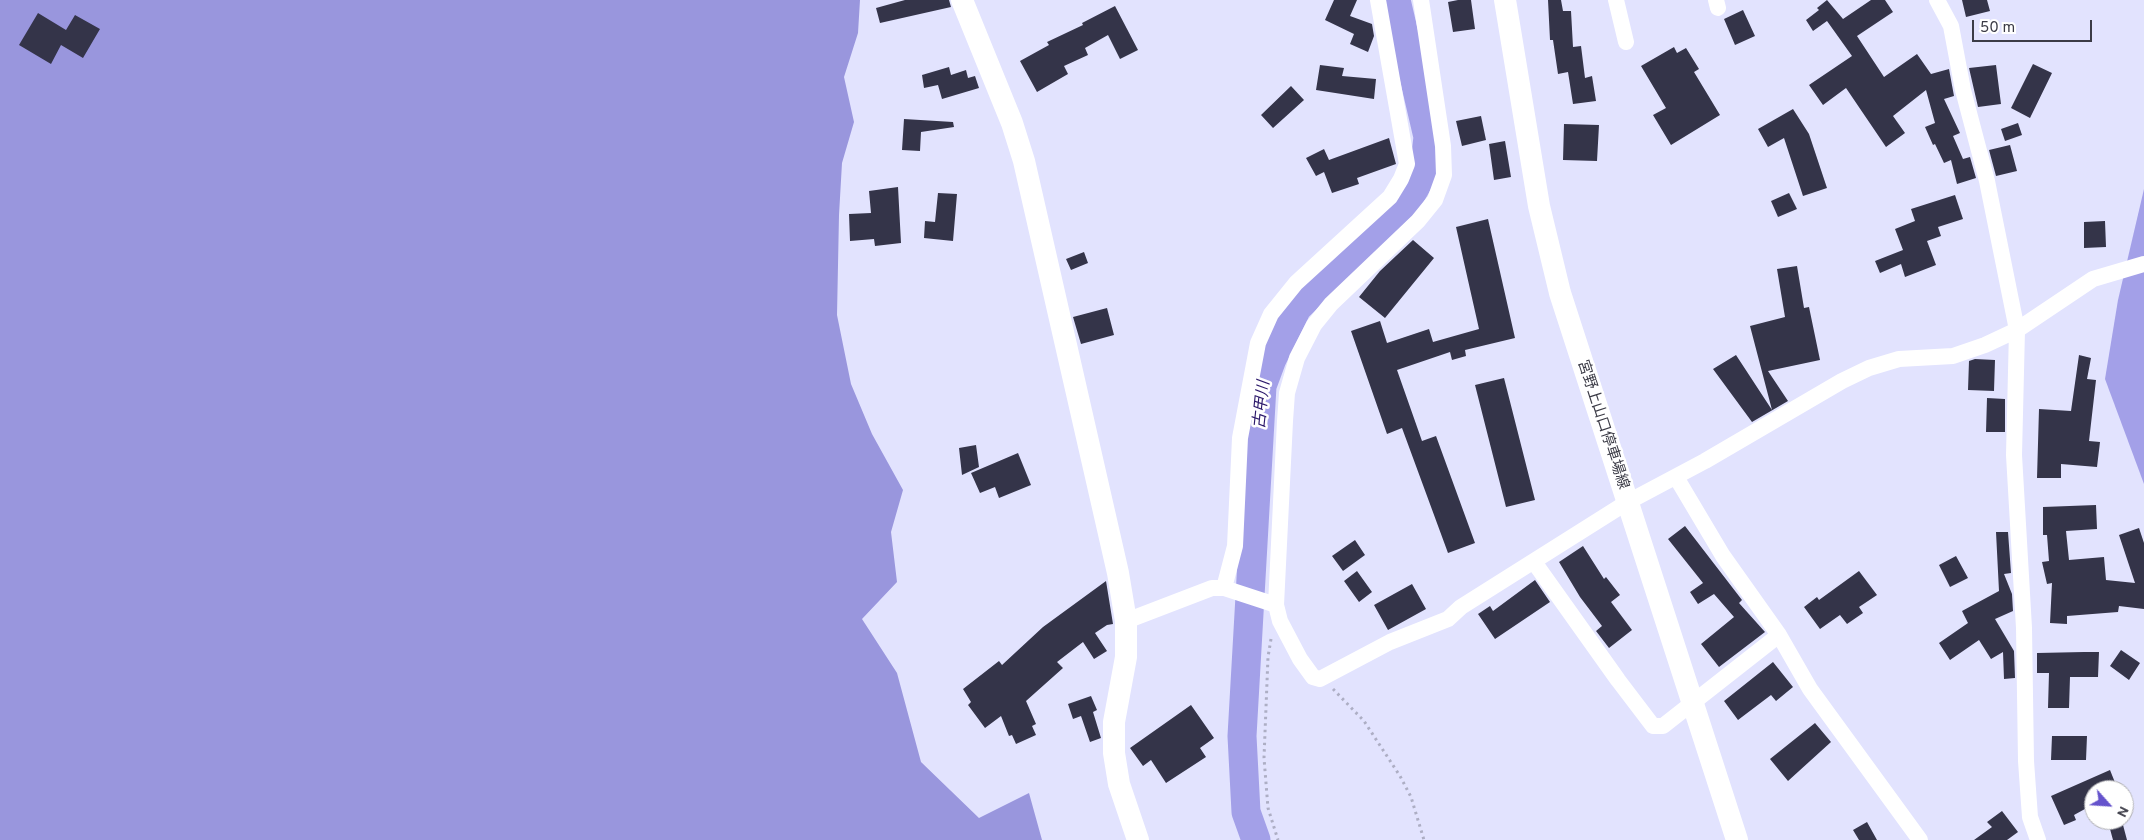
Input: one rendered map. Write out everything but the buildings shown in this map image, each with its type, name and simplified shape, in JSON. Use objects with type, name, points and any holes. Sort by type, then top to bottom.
[{"type":"main road","points":[[962,0],[1012,123],[1024,161],[1118,573],[1126,621],[1126,657],[1114,722],[1114,753],[1119,784],[1138,840]]},
{"type":"main road","name":"宮野上山口停車場線","points":[[1505,0],[1539,206],[1560,293],[1626,503],[1737,840]]},
{"type":"street","points":[[1230,590],[1235,546],[1240,438],[1258,343],[1272,314],[1296,283],[1390,197],[1401,179],[1407,164],[1378,0]]},
{"type":"street","points":[[1421,0],[1443,146],[1444,175],[1435,200],[1418,221],[1331,304],[1314,325],[1298,358],[1287,393],[1272,604],[1300,659],[1313,677],[1320,679],[1390,642],[1448,619],[1460,606],[1534,562],[1626,503],[1676,477],[1842,381],[1869,368],[1899,359],[1953,356],[1985,345],[2017,330],[2093,279],[2144,264]]},
{"type":"street","points":[[1616,0],[1626,42]]},
{"type":"street","points":[[1937,0],[1951,26],[1963,90],[1987,181],[2017,330],[2014,455],[2024,628],[2026,760],[2030,818],[2038,840]]},
{"type":"street","points":[[1676,477],[1723,556],[1779,635],[1810,689],[1920,840]]},
{"type":"street","points":[[1534,562],[1653,726],[1663,726],[1779,635]]},
{"type":"street","points":[[1126,621],[1212,588],[1230,590],[1272,604]]},
{"type":"path","points":[[1278,840],[1268,808],[1264,758],[1268,657],[1272,635],[1280,621]]},
{"type":"path","points":[[1325,676],[1330,686],[1368,727],[1400,776],[1411,797],[1424,840]]},
{"type":"shaded area","points":[[0,0],[860,0],[858,33],[844,77],[854,122],[842,163],[837,315],[851,384],[872,434],[903,490],[891,532],[897,582],[862,619],[897,673],[921,762],[979,818],[1029,793],[1042,840],[0,840]]},
{"type":"shaded area","points":[[2144,189],[2144,484],[2105,379],[2118,300]]},
{"type":"waterway","name":"古甲川","points":[[1256,840],[1246,812],[1242,736],[1262,386],[1272,359],[1297,308],[1408,200],[1424,172],[1428,137],[1396,0]]}]
